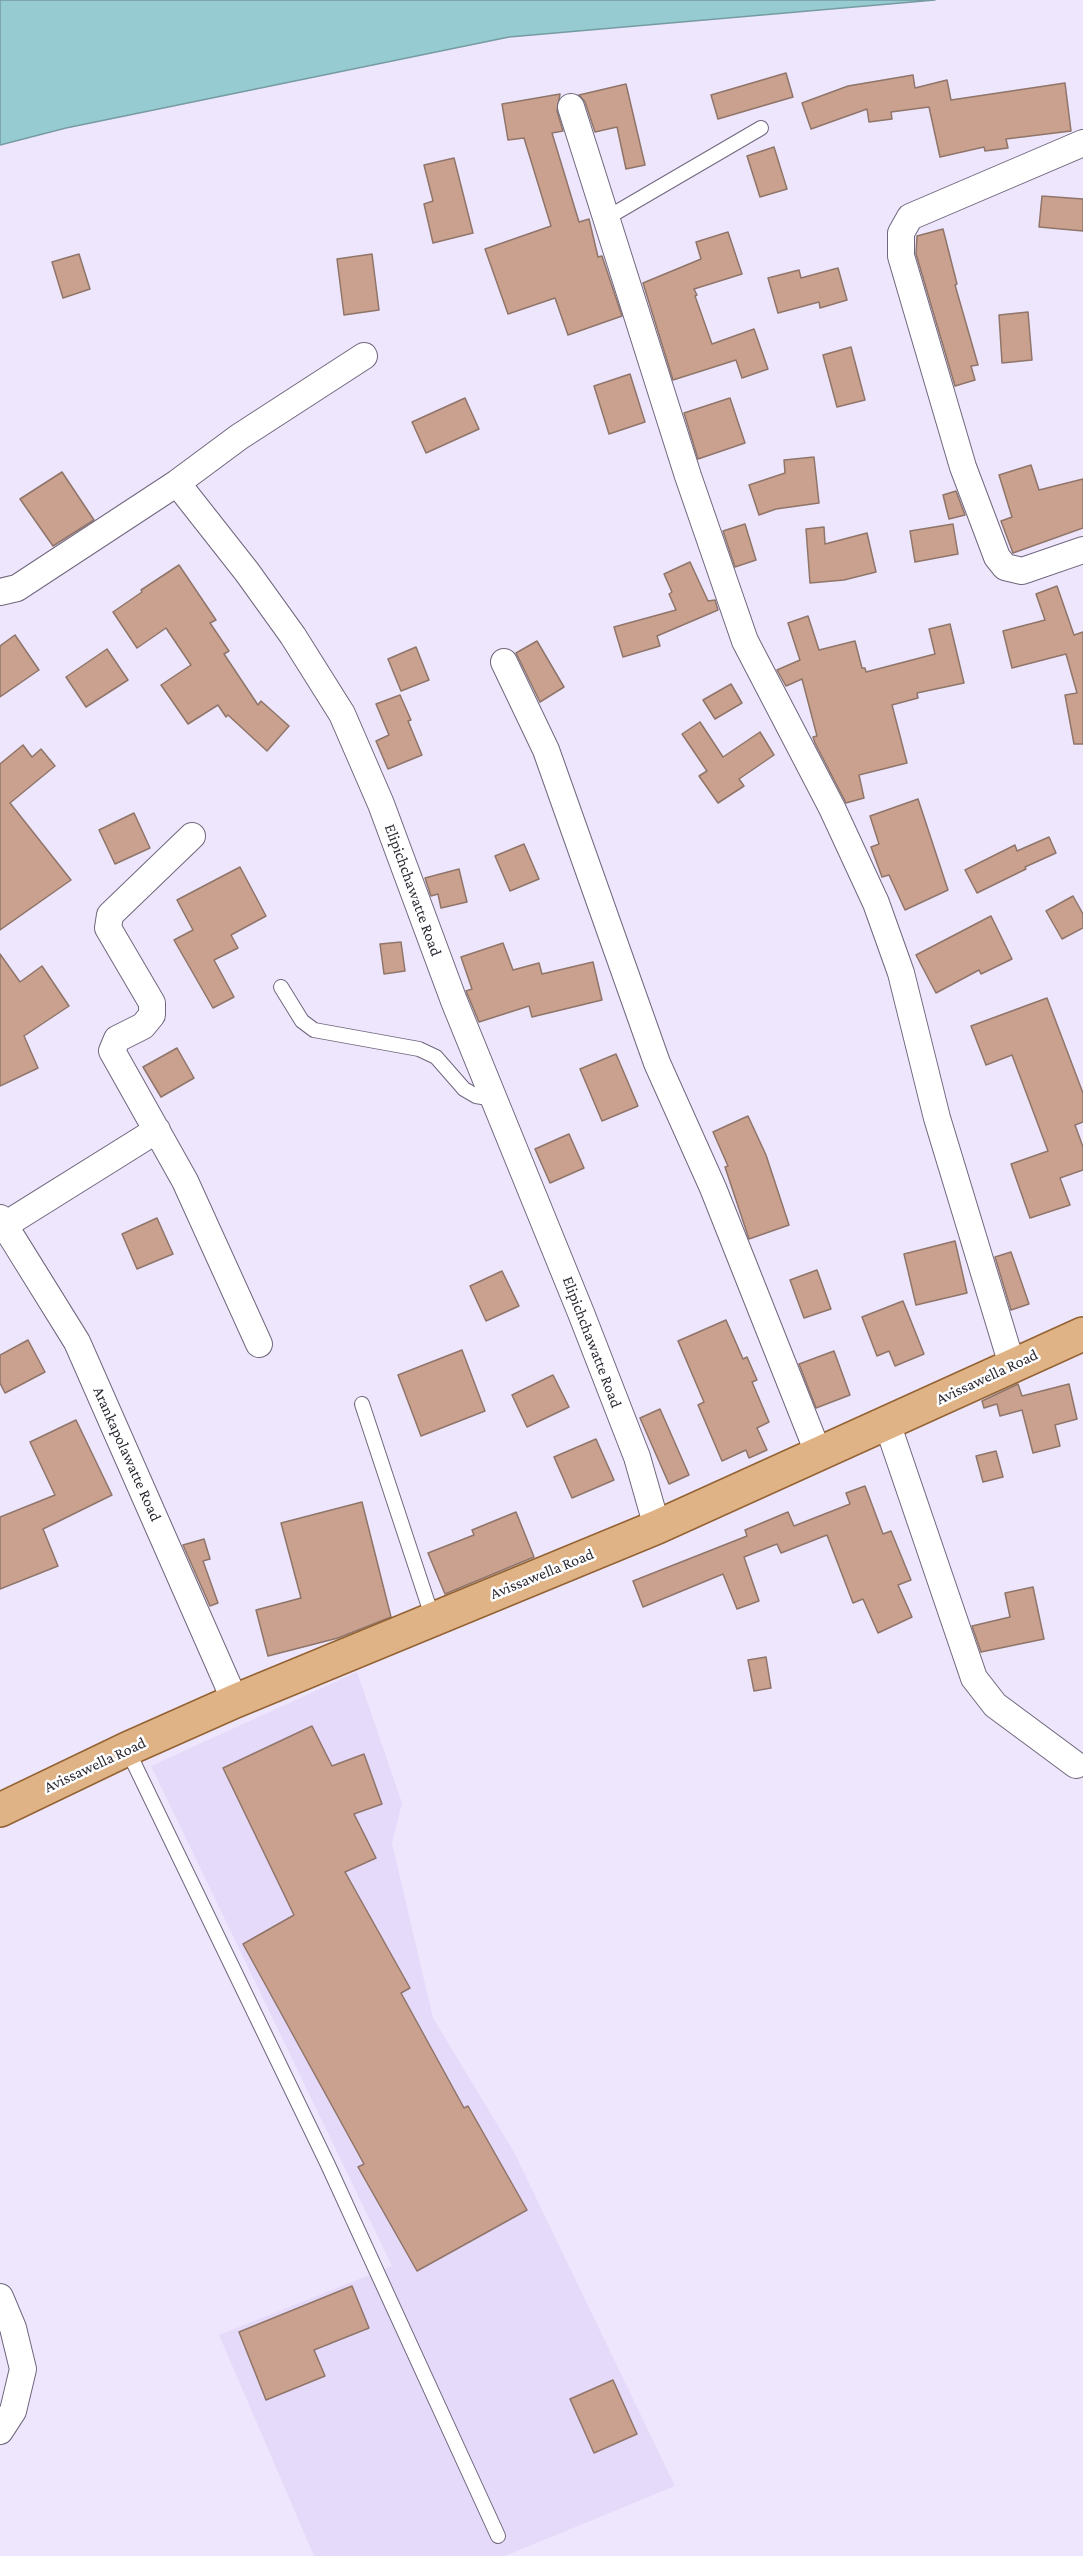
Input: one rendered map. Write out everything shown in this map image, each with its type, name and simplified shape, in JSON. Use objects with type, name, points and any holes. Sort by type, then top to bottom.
[{"type":"main road","name":"Avissawella Road","points":[[0,1810],[235,1701],[657,1527],[1083,1334]]},
{"type":"street","points":[[571,107],[692,487],[745,641],[832,808],[876,903],[901,973],[937,1118],[1012,1365]]},
{"type":"street","points":[[1083,143],[910,216],[901,233],[901,256],[963,467],[997,557],[1005,567],[1022,571],[1083,550]]},
{"type":"street","points":[[0,592],[17,588],[177,483],[239,437],[364,356]]},
{"type":"street","name":"Elipichchawatte Road","points":[[177,483],[247,572],[293,636],[342,714],[381,804],[454,1001],[633,1446],[657,1527]]},
{"type":"street","points":[[504,662],[546,750],[649,1042],[713,1188],[819,1455]]},
{"type":"street","points":[[192,836],[110,915],[108,928],[152,1003],[152,1015],[143,1026],[117,1039],[112,1051],[116,1062],[157,1130],[184,1181],[259,1344]]},
{"type":"street","points":[[2,1221],[157,1130]]},
{"type":"street","name":"Arankapolawatte Road","points":[[2,1221],[77,1342],[235,1701]]},
{"type":"street","points":[[887,1423],[974,1678],[995,1705],[1076,1765]]},
{"type":"street","points":[[0,2296],[13,2328],[23,2369],[13,2411],[0,2431]]},
{"type":"lane","points":[[605,219],[761,128]]},
{"type":"lane","points":[[281,987],[302,1021],[314,1030],[419,1049],[436,1057],[464,1089],[476,1096],[494,1099]]},
{"type":"lane","points":[[362,1404],[433,1619]]},
{"type":"lane","points":[[128,1749],[328,2165],[498,2536]]},
{"type":"shaded area","points":[[0,0],[935,0],[509,37],[66,128],[0,145]]},
{"type":"shaded area","points":[[357,1672],[402,1803],[392,1843],[433,2018],[514,2152],[675,2486],[505,2556],[314,2556],[219,2335],[392,2266],[151,1766]]},
{"type":"building","points":[[786,73],[793,97],[718,119],[711,95]]},
{"type":"building","points":[[913,75],[915,88],[947,80],[951,100],[1065,83],[1071,131],[1006,139],[1008,148],[985,151],[984,147],[940,157],[929,107],[891,112],[892,119],[869,122],[867,109],[811,129],[802,103],[848,86]]},
{"type":"building","points":[[626,84],[645,165],[626,169],[617,127],[595,132],[585,102],[579,95]]},
{"type":"building","points":[[560,94],[557,111],[563,131],[552,133],[579,222],[589,219],[598,257],[602,256],[622,316],[568,335],[555,298],[508,314],[485,249],[551,226],[524,138],[508,140],[502,104]]},
{"type":"building","points":[[774,147],[787,189],[760,197],[747,156]]},
{"type":"building","points":[[454,158],[473,233],[433,243],[424,204],[433,201],[424,165]]},
{"type":"building","points":[[1042,196],[1083,199],[1083,231],[1039,227]]},
{"type":"building","points":[[943,229],[957,284],[955,285],[978,365],[971,366],[975,380],[955,386],[916,254],[917,236]]},
{"type":"building","points":[[728,232],[742,274],[694,289],[697,295],[695,296],[712,344],[754,329],[768,369],[742,378],[736,360],[673,380],[643,283],[701,259],[696,242]]},
{"type":"building","points":[[79,254],[90,289],[63,298],[52,262]]},
{"type":"building","points":[[372,254],[379,310],[344,315],[337,259]]},
{"type":"building","points":[[838,268],[847,300],[820,308],[819,302],[778,313],[768,278],[799,270],[801,278]]},
{"type":"building","points":[[1028,312],[1032,360],[1002,363],[999,315]]},
{"type":"building","points":[[851,347],[865,400],[837,407],[823,355]]},
{"type":"building","points":[[630,374],[645,422],[609,434],[594,386]]},
{"type":"building","points":[[465,398],[479,429],[426,453],[412,422]]},
{"type":"building","points":[[730,398],[745,443],[698,459],[684,413]]},
{"type":"building","points":[[814,457],[819,503],[776,509],[759,515],[749,485],[785,473],[784,460]]},
{"type":"building","points":[[1031,465],[1039,490],[1083,479],[1083,528],[1013,553],[1001,521],[1012,517],[999,475]]},
{"type":"building","points":[[62,472],[94,520],[53,546],[20,499]]},
{"type":"building","points":[[956,491],[965,515],[949,519],[943,495]]},
{"type":"building","points":[[745,524],[756,560],[735,567],[723,531]]},
{"type":"building","points":[[953,524],[958,554],[915,562],[910,531]]},
{"type":"building","points":[[824,527],[825,544],[867,533],[876,572],[844,580],[810,583],[806,529]]},
{"type":"building","points":[[690,562],[708,601],[715,600],[718,610],[657,636],[660,646],[623,657],[614,627],[676,610],[669,594],[672,592],[664,574]]},
{"type":"building","points":[[179,565],[216,620],[210,623],[229,651],[224,654],[258,705],[261,701],[289,726],[267,751],[228,715],[226,717],[218,705],[188,724],[161,685],[191,665],[166,628],[137,648],[113,612]]},
{"type":"building","points":[[1057,586],[1074,635],[1083,632],[1083,744],[1074,744],[1065,695],[1077,693],[1066,654],[1012,668],[1003,631],[1045,620],[1036,594]]},
{"type":"building","points":[[808,616],[819,650],[855,641],[862,668],[865,668],[866,672],[935,654],[929,629],[950,624],[964,683],[917,693],[918,698],[892,705],[907,763],[859,775],[864,798],[846,803],[815,743],[813,737],[817,736],[802,679],[786,686],[777,670],[800,660],[788,623]]},
{"type":"building","points":[[15,635],[39,670],[0,697],[0,646]]},
{"type":"building","points":[[537,641],[564,687],[540,702],[516,653]]},
{"type":"building","points":[[416,647],[429,680],[401,691],[388,659]]},
{"type":"building","points":[[107,649],[128,680],[86,707],[66,677]]},
{"type":"building","points":[[731,684],[742,703],[715,719],[703,700]]},
{"type":"building","points":[[400,695],[422,755],[388,769],[376,741],[389,735],[376,704]]},
{"type":"building","points":[[700,722],[723,757],[760,732],[774,755],[739,779],[744,786],[718,803],[699,776],[707,771],[682,734]]},
{"type":"building","points":[[23,745],[32,757],[41,749],[55,766],[10,803],[71,880],[0,930],[0,764]]},
{"type":"building","points":[[918,799],[948,890],[905,910],[889,875],[882,877],[871,847],[879,844],[870,816]]},
{"type":"building","points":[[134,813],[150,848],[115,864],[99,830]]},
{"type":"building","points":[[1049,837],[1056,853],[977,893],[965,870],[1015,845],[1017,851]]},
{"type":"building","points":[[524,844],[539,879],[510,891],[495,856]]},
{"type":"building","points":[[240,867],[266,916],[231,935],[238,948],[214,960],[234,997],[213,1008],[174,940],[193,930],[177,900]]},
{"type":"building","points":[[459,869],[467,902],[441,908],[438,894],[431,896],[425,878]]},
{"type":"building","points":[[1073,896],[1083,914],[1083,928],[1062,939],[1046,911]]},
{"type":"building","points":[[991,916],[1012,959],[981,974],[979,970],[936,993],[916,955]]},
{"type":"building","points":[[401,942],[405,971],[384,974],[380,944]]},
{"type":"building","points":[[503,943],[513,970],[539,963],[542,974],[593,962],[602,1000],[532,1017],[529,1006],[479,1022],[466,991],[472,989],[461,957]]},
{"type":"building","points":[[0,954],[20,982],[42,966],[69,1006],[24,1036],[38,1068],[0,1086]]},
{"type":"building","points":[[1047,998],[1083,1093],[1083,1122],[1075,1125],[1083,1147],[1083,1170],[1060,1178],[1070,1205],[1030,1218],[1011,1164],[1048,1151],[1012,1055],[986,1065],[971,1026]]},
{"type":"building","points":[[177,1048],[194,1078],[161,1097],[143,1067]]},
{"type":"building","points":[[616,1054],[638,1106],[602,1121],[580,1069]]},
{"type":"building","points":[[748,1116],[766,1155],[789,1225],[749,1239],[725,1167],[728,1166],[713,1132]]},
{"type":"building","points":[[569,1134],[584,1168],[550,1183],[535,1149]]},
{"type":"building","points":[[157,1218],[173,1254],[137,1269],[122,1234]]},
{"type":"building","points":[[955,1241],[967,1293],[916,1305],[904,1254]]},
{"type":"building","points":[[1011,1252],[1029,1304],[1011,1310],[995,1257]]},
{"type":"building","points":[[817,1270],[831,1309],[804,1318],[790,1280]]},
{"type":"building","points":[[502,1271],[519,1306],[486,1321],[470,1286]]},
{"type":"building","points":[[903,1301],[924,1354],[895,1366],[889,1351],[877,1356],[862,1317]]},
{"type":"building","points":[[726,1320],[743,1359],[747,1357],[757,1380],[752,1382],[769,1422],[757,1428],[767,1450],[749,1458],[746,1450],[722,1461],[698,1405],[704,1402],[678,1341]]},
{"type":"building","points":[[28,1340],[45,1372],[5,1393],[0,1383],[0,1355]]},
{"type":"building","points":[[462,1350],[485,1411],[421,1436],[398,1375]]},
{"type":"building","points":[[834,1351],[850,1395],[816,1408],[799,1364]]},
{"type":"building","points":[[553,1375],[569,1407],[527,1427],[512,1395]]},
{"type":"building","points":[[1018,1384],[1022,1396],[1069,1384],[1077,1419],[1055,1425],[1060,1446],[1033,1453],[1022,1410],[1000,1416],[997,1404],[984,1408],[982,1401]]},
{"type":"building","points":[[660,1409],[689,1475],[669,1484],[640,1418]]},
{"type":"building","points":[[76,1420],[112,1495],[43,1529],[58,1566],[0,1589],[0,1517],[55,1495],[30,1442]]},
{"type":"building","points":[[596,1439],[614,1480],[572,1498],[554,1457]]},
{"type":"building","points":[[996,1451],[1003,1477],[983,1482],[976,1456]]},
{"type":"building","points":[[865,1486],[883,1534],[891,1531],[911,1580],[898,1585],[912,1617],[878,1633],[863,1599],[853,1603],[827,1535],[781,1553],[777,1544],[744,1557],[759,1601],[737,1609],[723,1574],[643,1607],[633,1581],[747,1536],[745,1530],[788,1512],[794,1526],[850,1504],[846,1493]]},
{"type":"building","points":[[362,1502],[391,1617],[338,1638],[268,1656],[256,1610],[301,1598],[281,1523]]},
{"type":"building","points":[[516,1512],[534,1557],[445,1594],[428,1553],[474,1535],[472,1530]]},
{"type":"building","points":[[204,1539],[210,1559],[203,1561],[218,1603],[210,1606],[183,1545]]},
{"type":"building","points":[[1033,1587],[1044,1639],[981,1652],[972,1626],[1010,1617],[1005,1593]]},
{"type":"building","points":[[766,1657],[771,1688],[754,1691],[748,1660]]},
{"type":"building","points":[[312,1726],[332,1766],[364,1754],[382,1804],[354,1814],[376,1858],[345,1872],[410,1988],[401,1993],[464,2108],[468,2106],[527,2210],[417,2271],[358,2167],[364,2164],[243,1944],[294,1915],[223,1768]]},
{"type":"building","points":[[352,2286],[369,2328],[314,2350],[325,2376],[266,2400],[239,2332]]},
{"type":"building","points":[[613,2380],[637,2434],[594,2453],[570,2399]]}]
